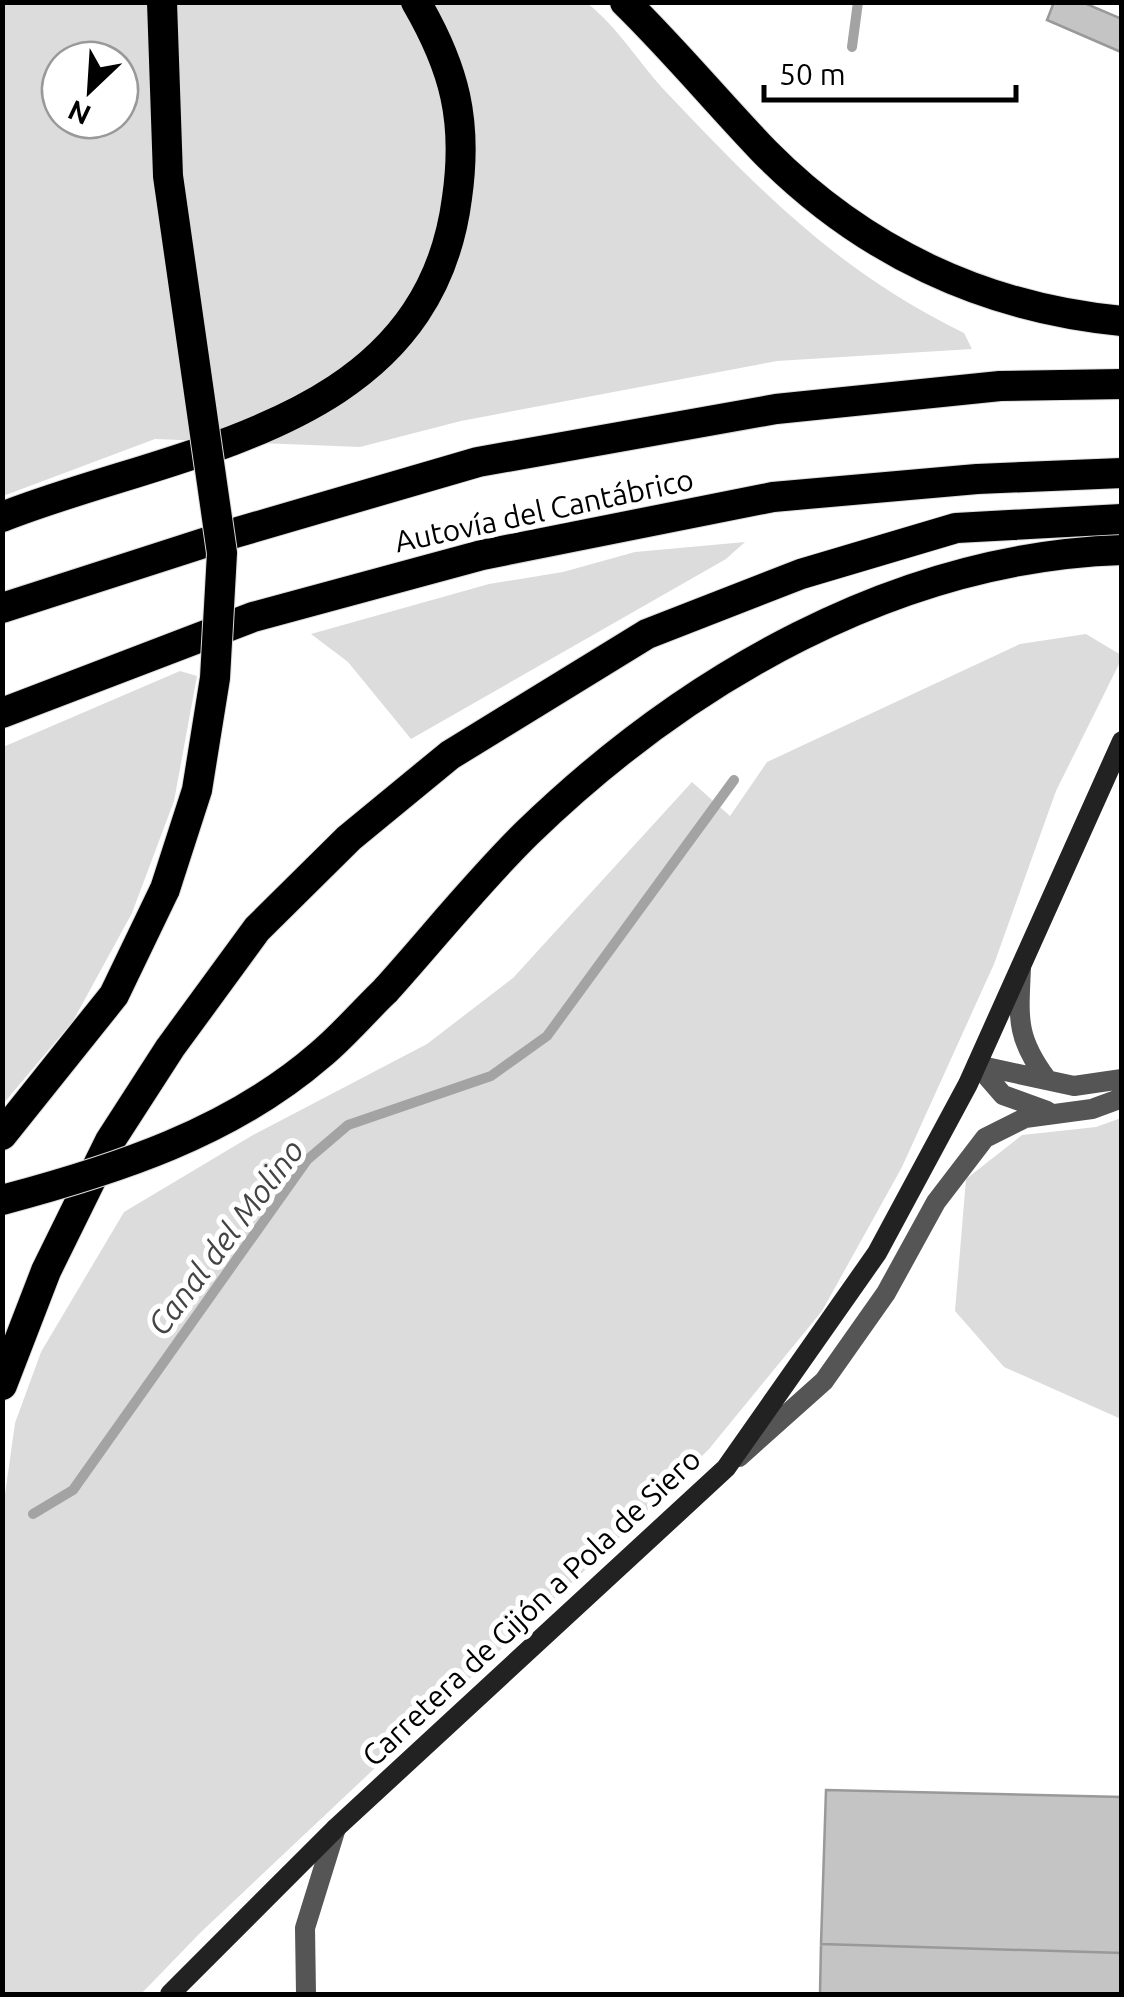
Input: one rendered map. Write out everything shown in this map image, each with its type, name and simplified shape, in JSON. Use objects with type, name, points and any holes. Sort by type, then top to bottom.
[{"type":"highway","points":[[2,1134],[114,995],[166,889],[197,790],[215,678],[222,554],[168,176],[162,2]]},
{"type":"highway","points":[[2,517],[259,433],[332,396],[394,341],[427,292],[454,226],[462,162],[459,97],[437,39],[416,2]]},
{"type":"highway","points":[[624,2],[688,64],[767,154],[848,221],[908,260],[1008,303],[1060,315],[1122,321]]},
{"type":"highway","points":[[646,2],[688,64]]},
{"type":"highway","name":"Autovía del Cantábrico","points":[[2,608],[238,532],[478,462],[776,408],[1000,386],[1122,384]]},
{"type":"highway","name":"Autovía del Cantábrico","points":[[2,713],[253,617],[482,555],[773,497],[977,479],[1122,473]]},
{"type":"highway","points":[[2,1385],[46,1270],[102,1157],[170,1048],[256,929],[349,838],[450,755],[647,634],[802,574],[956,528],[1122,519]]},
{"type":"highway","points":[[2,1200],[79,1180],[172,1147],[251,1103],[319,1056],[385,991],[527,833],[649,732],[730,674],[838,616],[970,572],[1086,551],[1122,550]]},
{"type":"street","name":"Carretera de Gijón a Pola de Siero","points":[[170,1994],[336,1828],[726,1468],[877,1254],[976,1065],[1122,741]]},
{"type":"street","points":[[1020,967],[1024,1049],[1046,1078]]},
{"type":"street","points":[[976,1065],[1074,1086],[1122,1078]]},
{"type":"street","points":[[976,1065],[1003,1095],[1049,1112]]},
{"type":"street","points":[[726,1468],[824,1381],[886,1293],[936,1202],[986,1138],[1010,1123],[1049,1112],[1092,1109],[1122,1098]]},
{"type":"street","points":[[306,1994],[306,1928],[336,1828]]},
{"type":"shaded area","points":[[3,3],[587,3],[736,165],[804,228],[878,284],[964,333],[972,349],[777,361],[461,421],[360,447],[155,439],[3,496]]},
{"type":"shaded area","points":[[745,542],[726,559],[411,739],[348,662],[311,634],[489,584],[563,572],[635,552]]},
{"type":"shaded area","points":[[1086,634],[1121,655],[1121,660],[1056,791],[994,964],[902,1167],[822,1311],[709,1449],[200,1933],[141,1994],[3,1994],[2,1516],[15,1423],[41,1352],[124,1212],[253,1135],[427,1044],[513,978],[692,782],[730,816],[767,762],[1020,644]]},
{"type":"shaded area","points":[[180,671],[197,676],[174,801],[132,913],[73,1021],[3,1104],[3,747]]},
{"type":"shaded area","points":[[1122,1118],[1121,1419],[1004,1367],[955,1311],[966,1179],[1022,1135],[1096,1127]]},
{"type":"building","points":[[1054,2],[1082,2],[1122,19],[1121,52],[1047,20]]},
{"type":"building","points":[[826,1790],[1122,1797],[1122,1953],[821,1944]]},
{"type":"building","points":[[821,1944],[1122,1953],[1122,1994],[820,1994]]},
{"type":"waterway","name":"Canal del Molino","points":[[852,47],[858,2]]},
{"type":"waterway","name":"Canal del Molino","points":[[33,1514],[73,1490],[307,1160],[348,1125],[491,1076],[547,1036],[734,780]]}]
